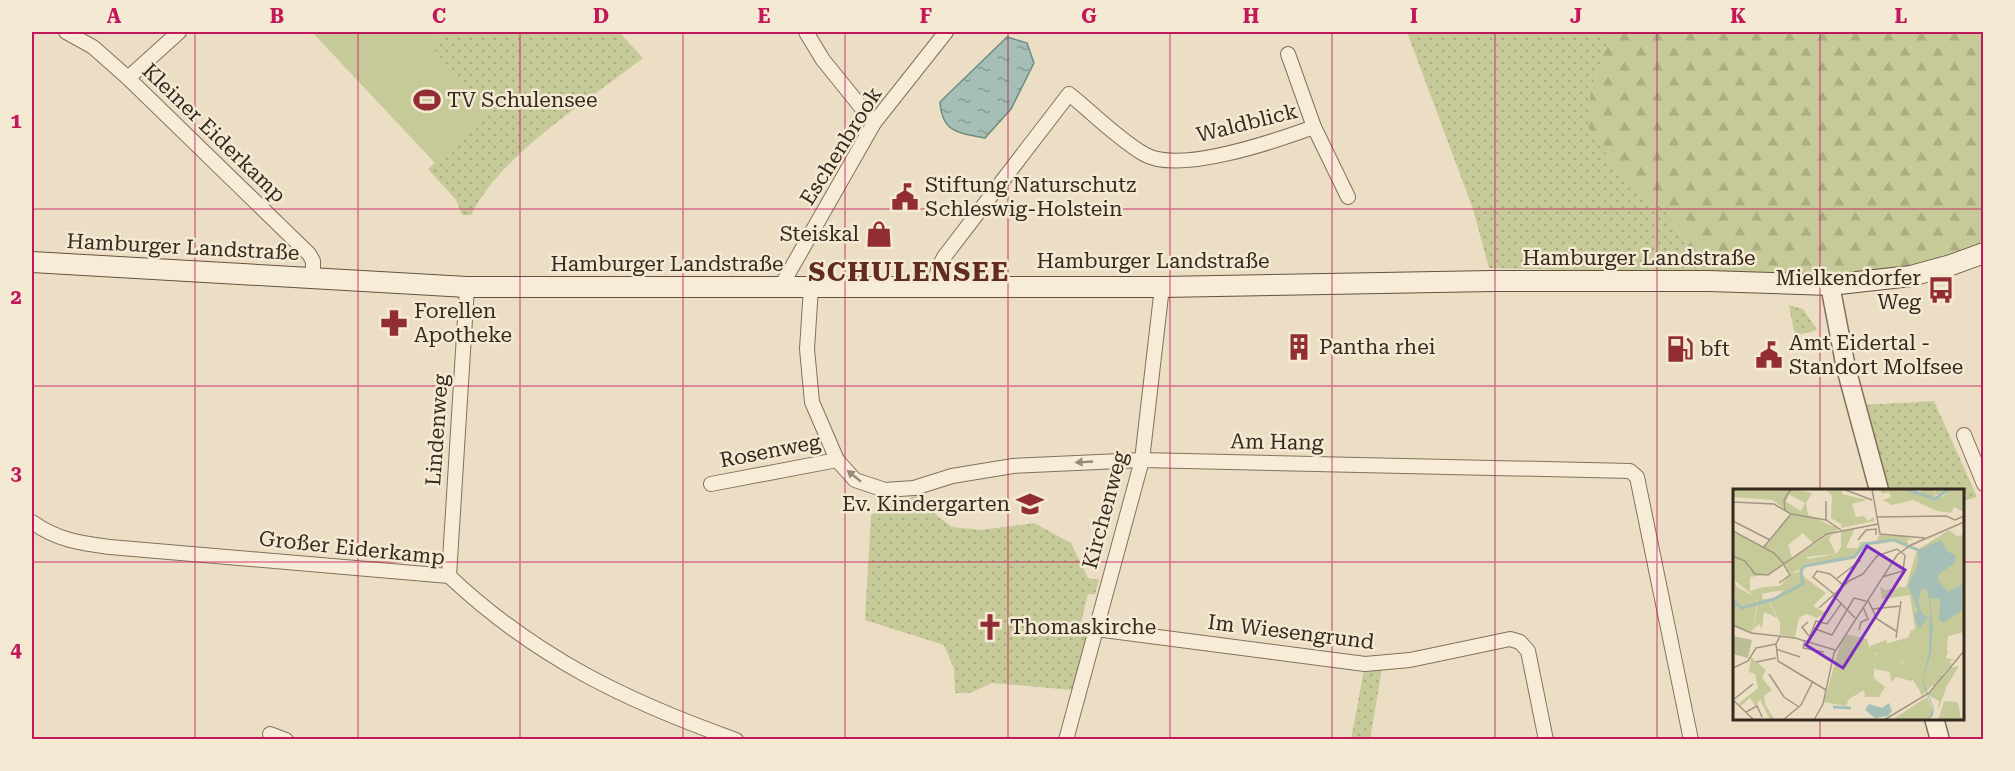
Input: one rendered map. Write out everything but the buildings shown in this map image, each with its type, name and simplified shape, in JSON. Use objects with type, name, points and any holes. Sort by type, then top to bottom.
[{"type":"main road","name":"Hamburger Landstraße","points":[[32,262],[467,287],[1162,287],[1503,281],[1830,285],[1911,276],[1983,253]]},
{"type":"street","name":"Kleiner Eiderkamp","points":[[66,32],[93,47],[128,78],[309,254],[313,261],[313,278]]},
{"type":"street","points":[[128,78],[179,32]]},
{"type":"street","points":[[806,32],[823,60],[874,123]]},
{"type":"street","name":"Eschenbrook","points":[[780,288],[874,123],[946,32]]},
{"type":"street","name":"Waldblick","points":[[1288,54],[1314,127],[1348,197]]},
{"type":"street","name":"Waldblick","points":[[935,286],[938,269],[944,256],[1069,94],[1146,155],[1168,160],[1239,151],[1314,127]]},
{"type":"street","points":[[1830,285],[1846,368],[1879,489]]},
{"type":"street","name":"Lindenweg","points":[[449,576],[467,287]]},
{"type":"street","name":"Am Hang","points":[[811,287],[807,349],[812,402],[837,460],[855,480],[885,490],[914,488],[952,476],[1013,466],[1142,460],[1630,471],[1637,477],[1691,740]]},
{"type":"street","name":"Kirchenweg","points":[[1066,740],[1142,460],[1162,287]]},
{"type":"street","points":[[1964,435],[1983,484]]},
{"type":"street","name":"Rosenweg","points":[[711,484],[837,460]]},
{"type":"street","name":"Großer Eiderkamp","points":[[32,522],[53,536],[66,541],[111,547],[449,576],[482,607],[541,650],[621,695],[736,740]]},
{"type":"street","name":"Im Wiesengrund","points":[[1096,629],[1365,664],[1410,660],[1510,639],[1520,642],[1528,651],[1546,740]]},
{"type":"street","points":[[1935,720],[1940,740]]},
{"type":"street","points":[[270,734],[286,740]]},
{"type":"green space","name":"TV Schulensee","points":[[312,32],[431,32],[439,40],[431,47],[489,112],[435,163]]},
{"type":"green space","points":[[431,32],[619,32],[643,58],[548,129],[503,171],[471,215],[462,215],[456,200],[428,169],[489,112],[431,47],[439,40]]},
{"type":"green space","points":[[1407,32],[1611,32],[1591,89],[1620,176],[1667,212],[1703,274],[1489,268],[1473,209]]},
{"type":"green space","points":[[1611,32],[1983,32],[1983,249],[1876,277],[1703,274],[1667,212],[1620,176],[1589,128],[1591,89]]},
{"type":"green space","points":[[1789,305],[1803,309],[1817,330],[1795,336]]},
{"type":"green space","points":[[1934,401],[1977,497],[1964,501],[1964,489],[1884,489],[1863,405]]},
{"type":"green space","points":[[921,493],[936,515],[952,527],[981,530],[1034,523],[1071,543],[1088,578],[1099,580],[1095,594],[1088,594],[1080,626],[1090,629],[1072,690],[992,683],[970,693],[955,693],[954,669],[944,645],[865,620],[871,515]]},
{"type":"green space","points":[[1383,663],[1370,739],[1351,740],[1365,664]]},
{"type":"water","points":[[1007,37],[1027,43],[1034,63],[1011,109],[985,138],[954,130],[944,120],[940,102]]},
{"type":"place","name":"TV Schulensee","points":[[427,100]]},
{"type":"place","name":"Stiftung Naturschutz Schleswig-Holstein","points":[[905,197]]},
{"type":"place","name":"Steiskal","points":[[879,234]]},
{"type":"place","name":"Mielkendorfer Weg","points":[[1941,290]]},
{"type":"place","name":"Forellen Apotheke","points":[[394,323]]},
{"type":"place","name":"Pantha rhei","points":[[1299,347]]},
{"type":"place","name":"bft","points":[[1680,349]]},
{"type":"place","name":"Amt Eidertal - Standort Molfsee","points":[[1769,355]]},
{"type":"place","name":"Ev. Kindergarten","points":[[1030,504]]},
{"type":"place","name":"Thomaskirche","points":[[990,627]]},
{"type":"district","name":"SCHULENSEE","points":[[909,272]]}]
